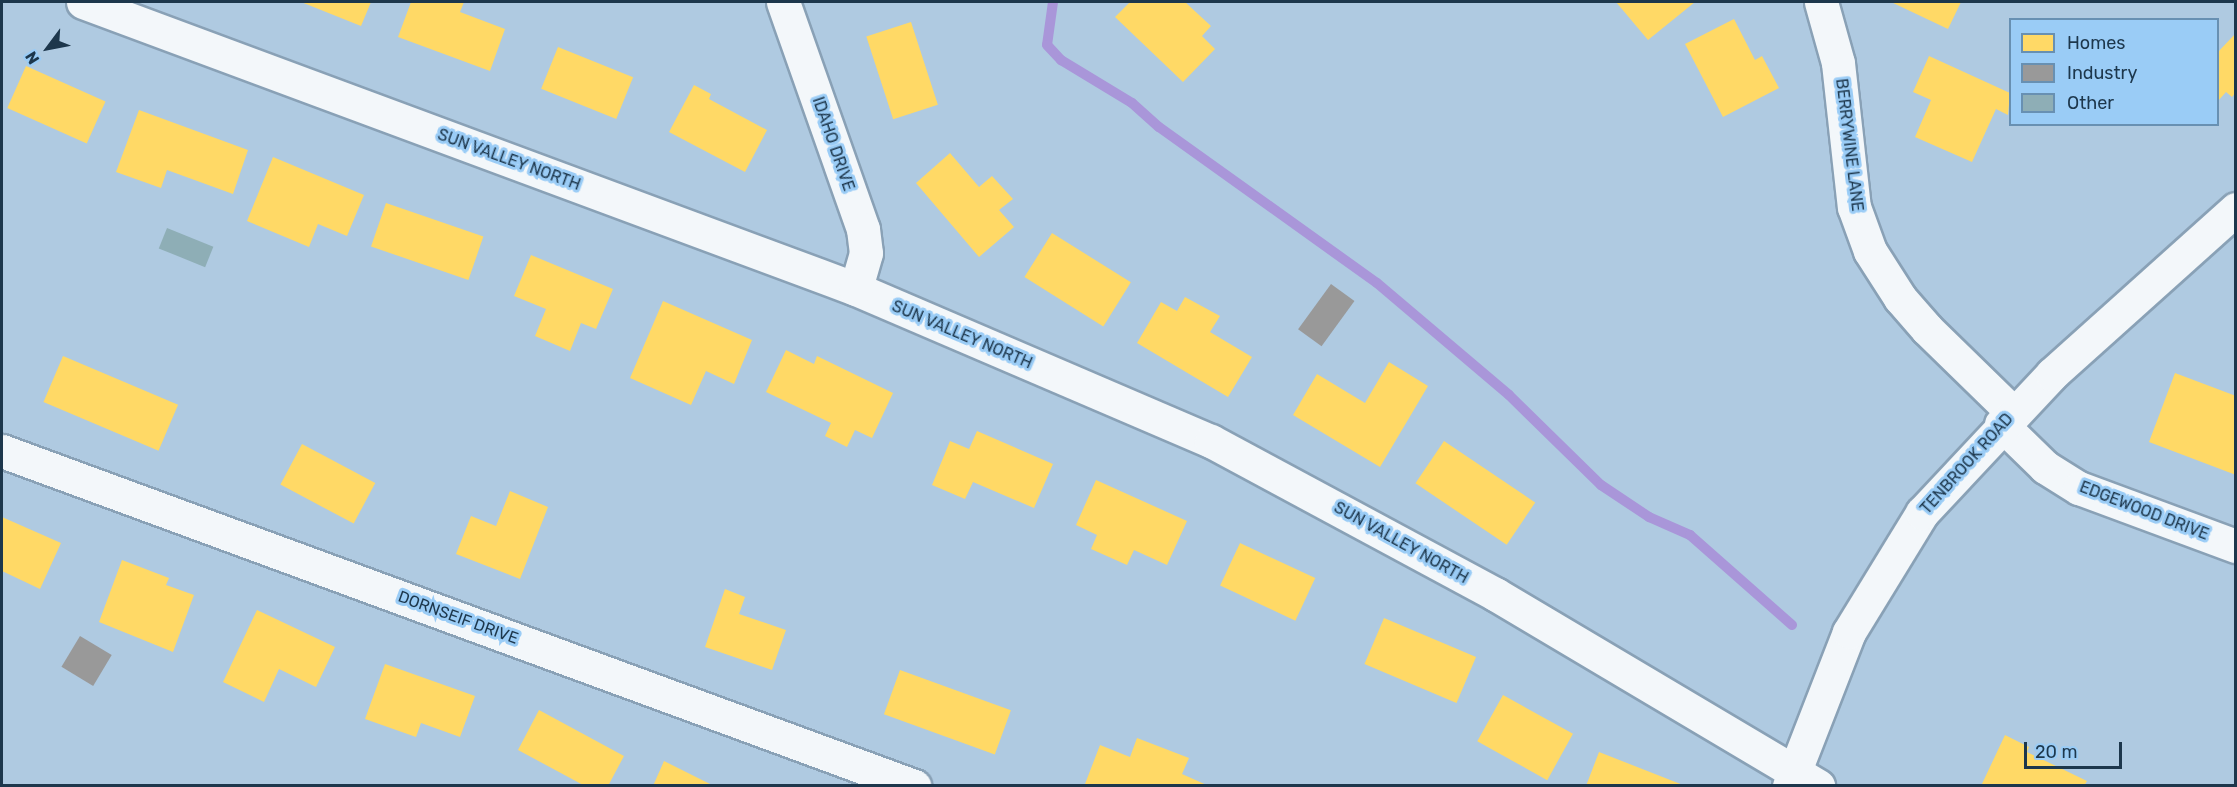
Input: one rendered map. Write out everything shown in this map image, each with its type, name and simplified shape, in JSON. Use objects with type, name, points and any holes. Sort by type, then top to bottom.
[{"type":"street","name":"SUN VALLEY NORTH","points":[[83,2],[856,289],[1221,447],[1495,594],[1800,781]]},
{"type":"street","name":"IDAHO DRIVE","points":[[783,2],[863,229],[866,253],[856,289]]},
{"type":"street","name":"BERRYWINE LANE","points":[[1821,2],[1838,63],[1854,207],[1870,251],[1900,298],[2007,419]]},
{"type":"street","name":"TENBROOK ROAD","points":[[1800,781],[1836,662],[1866,602],[1922,513],[2007,419],[2235,209]]},
{"type":"street","name":"EDGEWOOD DRIVE","points":[[2007,419],[2045,467],[2079,488],[2235,546]]},
{"type":"street","name":"DORNSEIF DRIVE","points":[[2,451],[914,786]]},
{"type":"building: Homes","points":[[301,2],[371,2],[361,26]]},
{"type":"building: Homes","points":[[411,2],[464,2],[460,12],[505,29],[490,71],[398,37]]},
{"type":"building: Homes","points":[[1130,2],[1185,2],[1211,26],[1202,36],[1215,49],[1183,82],[1115,17]]},
{"type":"building: Homes","points":[[1616,2],[1695,2],[1648,40]]},
{"type":"building: Homes","points":[[1891,2],[1961,2],[1948,29]]},
{"type":"building: Homes","points":[[1734,19],[1755,60],[1762,56],[1779,88],[1723,117],[1685,44]]},
{"type":"building: Homes","points":[[911,22],[938,105],[893,119],[866,37]]},
{"type":"building: Homes","points":[[2236,33],[2236,92],[2232,97],[2226,92],[2219,100],[2219,51]]},
{"type":"building: Homes","points":[[558,47],[633,77],[616,119],[541,89]]},
{"type":"building: Homes","points":[[1929,56],[2009,93],[2008,115],[1996,109],[1972,162],[1915,137],[1931,100],[1913,92]]},
{"type":"building: Homes","points":[[26,66],[105,101],[87,143],[7,108]]},
{"type":"building: Homes","points":[[694,85],[711,94],[709,99],[767,130],[745,172],[669,132]]},
{"type":"building: Homes","points":[[139,110],[248,150],[233,194],[167,170],[161,188],[116,172]]},
{"type":"building: Homes","points":[[950,153],[979,187],[992,176],[1013,199],[999,210],[1014,227],[979,257],[916,183]]},
{"type":"building: Homes","points":[[273,157],[364,195],[347,236],[318,224],[309,247],[247,221]]},
{"type":"building: Homes","points":[[386,203],[483,237],[468,280],[371,246]]},
{"type":"building: Homes","points":[[1052,233],[1131,282],[1103,326],[1024,277]]},
{"type":"building: Homes","points":[[531,255],[613,289],[596,329],[581,323],[570,351],[535,336],[546,309],[514,296]]},
{"type":"building: Homes","points":[[1185,297],[1220,316],[1210,332],[1252,357],[1228,397],[1137,343],[1161,302],[1177,311]]},
{"type":"building: Homes","points":[[663,301],[752,340],[734,384],[706,371],[691,405],[630,378]]},
{"type":"building: Homes","points":[[786,350],[814,364],[817,356],[893,393],[872,438],[855,430],[847,447],[825,436],[831,423],[766,392]]},
{"type":"building: Homes","points":[[63,356],[178,405],[159,451],[43,402]]},
{"type":"building: Homes","points":[[1389,362],[1428,386],[1380,467],[1293,415],[1317,374],[1365,403]]},
{"type":"building: Homes","points":[[2175,373],[2236,396],[2236,475],[2149,442]]},
{"type":"building: Homes","points":[[977,431],[1053,464],[1034,508],[973,482],[965,499],[932,485],[950,441],[969,449]]},
{"type":"building: Homes","points":[[1444,441],[1535,503],[1507,545],[1415,483]]},
{"type":"building: Homes","points":[[302,444],[375,483],[354,524],[280,485]]},
{"type":"building: Homes","points":[[1096,480],[1187,521],[1167,565],[1134,550],[1127,565],[1091,549],[1097,535],[1076,525]]},
{"type":"building: Homes","points":[[510,491],[548,507],[520,579],[456,554],[471,516],[496,526]]},
{"type":"building: Homes","points":[[2,517],[61,543],[40,589],[2,571]]},
{"type":"building: Homes","points":[[1240,543],[1315,578],[1295,621],[1220,586]]},
{"type":"building: Homes","points":[[122,560],[169,578],[166,585],[194,595],[173,652],[99,622]]},
{"type":"building: Homes","points":[[725,589],[745,597],[739,614],[786,630],[772,670],[705,647]]},
{"type":"building: Homes","points":[[257,610],[335,647],[316,687],[279,669],[264,702],[223,682]]},
{"type":"building: Homes","points":[[1384,618],[1476,657],[1457,703],[1364,664]]},
{"type":"building: Homes","points":[[385,664],[475,696],[460,737],[421,723],[416,737],[365,719]]},
{"type":"building: Homes","points":[[900,670],[1011,710],[995,755],[884,714]]},
{"type":"building: Homes","points":[[1503,695],[1573,734],[1547,780],[1477,741]]},
{"type":"building: Homes","points":[[539,710],[624,756],[608,786],[585,786],[518,750]]},
{"type":"building: Homes","points":[[2005,735],[2029,747],[2027,752],[2087,781],[2084,786],[1981,786]]},
{"type":"building: Homes","points":[[1137,738],[1189,758],[1182,774],[1209,786],[1085,784],[1100,745],[1130,757]]},
{"type":"building: Homes","points":[[1599,752],[1683,785],[1683,786],[1586,786]]},
{"type":"building: Homes","points":[[664,761],[714,786],[653,786]]},
{"type":"building: Industry","points":[[1331,284],[1354,301],[1322,346],[1298,329]]},
{"type":"building: Industry","points":[[80,636],[112,655],[93,686],[61,667]]},
{"type":"building: Other","points":[[167,228],[213,247],[205,267],[159,248]]},
{"type":"waterway","points":[[1053,2],[1047,45],[1061,60],[1132,103],[1159,127],[1377,283],[1509,395],[1601,485],[1649,517],[1690,535],[1792,625]]}]
